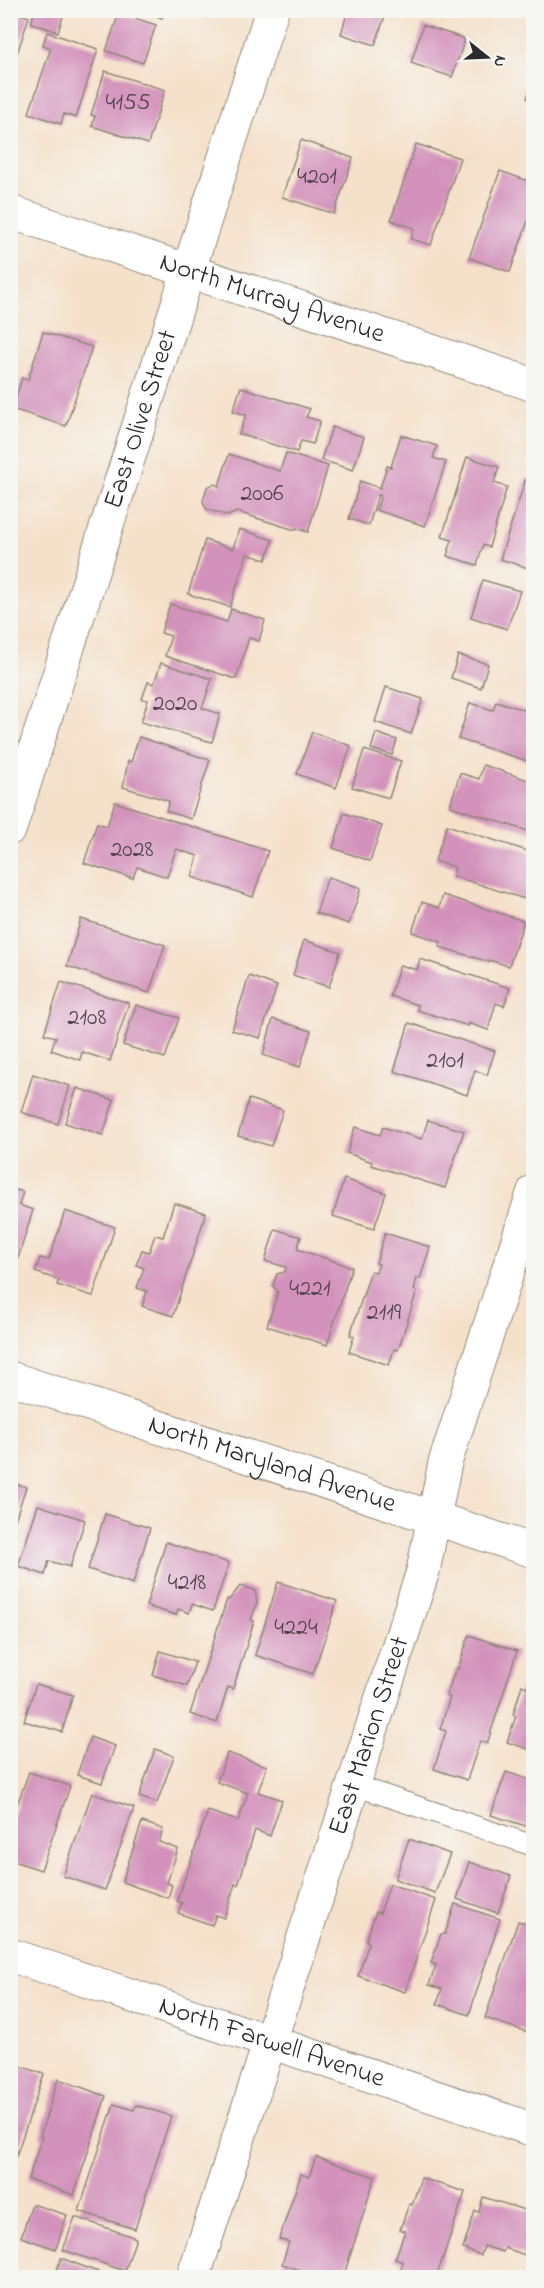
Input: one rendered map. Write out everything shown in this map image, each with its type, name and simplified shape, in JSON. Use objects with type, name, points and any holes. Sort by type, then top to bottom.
[{"type":"street","name":"East Olive Street","points":[[10,828],[272,10]]},
{"type":"street","name":"North Murray Avenue","points":[[10,212],[534,385]]},
{"type":"street","name":"East Marion Street","points":[[193,2277],[423,1571],[445,1463],[534,1191]]},
{"type":"street","name":"North Maryland Avenue","points":[[10,1378],[534,1551]]},
{"type":"street","name":"North Farwell Avenue","points":[[10,1955],[534,2130]]},
{"type":"lane","points":[[354,1785],[534,1846]]},
{"type":"building","points":[[10,10],[17,10],[17,13],[29,17],[11,72]]},
{"type":"building","points":[[35,10],[65,10],[58,32],[31,23]]},
{"type":"building","points":[[141,10],[164,10],[162,18]]},
{"type":"building","points":[[348,10],[387,10],[375,45],[341,34]]},
{"type":"building","points":[[439,10],[471,10],[467,20]]},
{"type":"building","points":[[119,13],[156,25],[143,63],[106,51]]},
{"type":"building","points":[[423,25],[465,39],[452,77],[411,63]]},
{"type":"building","points":[[47,32],[98,49],[76,118],[64,114],[61,124],[29,113],[51,48],[43,45]]},
{"type":"building","points":[[105,71],[165,90],[148,144],[92,126],[95,116],[91,115]]},
{"type":"building","points":[[534,77],[534,101],[527,98]]},
{"type":"building","points":[[301,140],[353,158],[334,214],[282,197]]},
{"type":"building","points":[[416,144],[460,158],[431,245],[411,239],[414,228],[391,220]]},
{"type":"building","points":[[500,171],[534,183],[534,204],[510,272],[469,258]]},
{"type":"building","points":[[43,332],[92,347],[66,426],[12,409],[22,378],[28,380]]},
{"type":"building","points":[[241,387],[310,409],[306,417],[320,421],[313,444],[301,441],[297,452],[239,434],[246,415],[233,411]]},
{"type":"building","points":[[332,427],[364,437],[353,470],[321,460]]},
{"type":"building","points":[[401,435],[437,446],[433,458],[446,462],[425,526],[376,510],[381,496],[378,495],[369,525],[349,519],[360,481],[380,488],[387,466],[391,467]]},
{"type":"building","points":[[286,453],[328,466],[308,532],[237,512],[228,516],[206,509],[203,501],[207,487],[214,484],[219,486],[229,454],[280,471]]},
{"type":"building","points":[[467,457],[499,467],[494,483],[507,487],[489,547],[483,545],[477,565],[447,556],[452,540],[442,537]]},
{"type":"building","points":[[526,478],[534,480],[534,570],[500,559]]},
{"type":"building","points":[[239,529],[273,540],[266,560],[247,554],[230,607],[188,594],[205,540],[233,549]]},
{"type":"building","points":[[483,580],[520,591],[507,629],[471,617]]},
{"type":"building","points":[[170,604],[227,622],[231,609],[265,620],[259,641],[249,638],[236,679],[165,656],[171,636],[161,633]]},
{"type":"building","points":[[458,655],[488,664],[481,688],[451,678]]},
{"type":"building","points":[[161,663],[212,679],[202,708],[220,714],[212,742],[141,722],[148,700],[142,699],[148,682],[154,684]]},
{"type":"building","points":[[534,666],[534,695],[525,692]]},
{"type":"building","points":[[386,687],[423,699],[411,734],[375,722]]},
{"type":"building","points":[[496,701],[534,713],[534,763],[458,739],[470,703],[493,710]]},
{"type":"building","points":[[312,732],[351,746],[336,788],[297,774]]},
{"type":"building","points":[[376,733],[397,740],[392,755],[371,749]]},
{"type":"building","points":[[139,737],[210,760],[191,819],[166,811],[169,801],[123,787],[128,761],[131,762]]},
{"type":"building","points":[[364,750],[401,761],[389,798],[352,787]]},
{"type":"building","points":[[483,765],[534,782],[534,833],[450,806],[460,773],[479,779]]},
{"type":"building","points":[[115,802],[268,851],[253,897],[192,877],[198,856],[176,849],[167,877],[137,867],[133,878],[84,863],[97,823],[107,826]]},
{"type":"building","points":[[344,813],[382,826],[370,861],[333,848]]},
{"type":"building","points":[[447,825],[534,853],[534,902],[453,876],[455,867],[435,861]]},
{"type":"building","points":[[328,877],[361,888],[349,924],[316,913]]},
{"type":"building","points":[[443,895],[524,921],[509,966],[440,947],[441,942],[412,932],[422,902],[439,908]]},
{"type":"building","points":[[81,919],[165,945],[149,993],[67,966]]},
{"type":"building","points":[[304,940],[340,952],[329,987],[293,975]]},
{"type":"building","points":[[420,959],[510,988],[504,1006],[496,1003],[488,1030],[417,1010],[418,1005],[390,996],[400,965],[417,970]]},
{"type":"building","points":[[249,976],[277,986],[260,1038],[232,1030]]},
{"type":"building","points":[[61,982],[129,1003],[110,1061],[82,1052],[80,1060],[51,1050],[56,1037],[44,1034]]},
{"type":"building","points":[[136,1005],[179,1018],[165,1058],[123,1045]]},
{"type":"building","points":[[273,1019],[311,1031],[300,1067],[263,1055]]},
{"type":"building","points":[[409,1023],[495,1051],[487,1075],[475,1070],[467,1095],[394,1071]]},
{"type":"building","points":[[33,1074],[70,1086],[58,1124],[21,1112]]},
{"type":"building","points":[[77,1088],[114,1100],[103,1135],[65,1123]]},
{"type":"building","points":[[249,1099],[283,1110],[271,1146],[238,1136]]},
{"type":"building","points":[[428,1120],[464,1131],[445,1188],[371,1165],[372,1162],[347,1153],[355,1127],[380,1135],[383,1127],[422,1139]]},
{"type":"building","points":[[344,1179],[386,1193],[374,1229],[333,1216]]},
{"type":"building","points":[[10,1188],[23,1192],[19,1205],[33,1210],[15,1268],[10,1266]]},
{"type":"building","points":[[174,1203],[206,1213],[173,1316],[142,1306],[147,1291],[137,1288],[144,1268],[136,1265],[142,1250],[149,1252],[155,1235],[163,1237]]},
{"type":"building","points":[[65,1211],[115,1227],[93,1296],[57,1285],[59,1280],[35,1272],[40,1258],[49,1260]]},
{"type":"building","points":[[275,1229],[301,1237],[297,1249],[352,1267],[327,1345],[267,1326],[278,1292],[273,1286],[277,1274],[285,1272],[286,1267],[265,1261]]},
{"type":"building","points":[[385,1233],[430,1247],[420,1279],[417,1278],[414,1290],[417,1291],[398,1350],[394,1349],[389,1365],[349,1352],[354,1336],[350,1335],[371,1271],[376,1272],[379,1264],[376,1263]]},
{"type":"building","points":[[10,1482],[26,1487],[11,1532],[10,1532]]},
{"type":"building","points":[[38,1505],[85,1520],[70,1567],[49,1561],[45,1575],[18,1566]]},
{"type":"building","points":[[105,1514],[150,1528],[133,1584],[88,1569]]},
{"type":"building","points":[[166,1542],[229,1563],[213,1611],[192,1604],[189,1613],[178,1609],[176,1615],[146,1606]]},
{"type":"building","points":[[278,1582],[337,1601],[313,1674],[255,1655]]},
{"type":"building","points":[[240,1586],[255,1590],[257,1603],[251,1620],[254,1621],[233,1689],[228,1687],[217,1723],[190,1714],[227,1599],[229,1600]]},
{"type":"building","points":[[469,1635],[517,1651],[487,1744],[480,1741],[467,1780],[434,1769],[446,1731],[440,1729],[450,1697],[446,1696]]},
{"type":"building","points":[[160,1651],[195,1662],[187,1686],[153,1675]]},
{"type":"building","points":[[534,1668],[534,1751],[507,1742],[516,1716],[513,1715],[522,1685],[527,1687]]},
{"type":"building","points":[[36,1684],[73,1695],[62,1732],[24,1721]]},
{"type":"building","points":[[90,1737],[115,1746],[102,1783],[77,1775]]},
{"type":"building","points":[[155,1749],[174,1756],[157,1803],[139,1797]]},
{"type":"building","points":[[227,1753],[267,1766],[258,1792],[282,1800],[270,1836],[255,1830],[238,1885],[235,1884],[224,1918],[216,1915],[212,1925],[178,1913],[182,1903],[177,1901],[208,1811],[238,1821],[248,1793],[217,1782]]},
{"type":"building","points":[[29,1772],[70,1786],[41,1870],[10,1860],[10,1824]]},
{"type":"building","points":[[506,1772],[534,1781],[534,1812],[529,1827],[491,1815]]},
{"type":"building","points":[[92,1793],[134,1808],[105,1890],[63,1876]]},
{"type":"building","points":[[142,1822],[163,1829],[159,1842],[178,1849],[167,1883],[172,1885],[168,1898],[122,1882]]},
{"type":"building","points":[[409,1839],[450,1854],[435,1893],[395,1879]]},
{"type":"building","points":[[469,1862],[511,1876],[498,1913],[457,1899]]},
{"type":"building","points":[[390,1884],[436,1900],[405,1992],[358,1976],[376,1912],[380,1913]]},
{"type":"building","points":[[455,1904],[500,1919],[469,2015],[437,2004],[442,1989],[429,1985],[436,1965],[431,1963],[441,1934],[445,1934]]},
{"type":"building","points":[[518,1921],[534,1926],[533,2034],[485,2018]]},
{"type":"building","points":[[14,2064],[44,2074],[11,2171],[10,2073]]},
{"type":"building","points":[[58,2079],[106,2096],[74,2195],[28,2179]]},
{"type":"building","points":[[114,2104],[134,2110],[136,2105],[171,2116],[135,2229],[79,2211]]},
{"type":"building","points":[[316,2157],[375,2177],[343,2278],[324,2278],[282,2264],[289,2242],[279,2239],[301,2174],[309,2177]]},
{"type":"building","points":[[421,2178],[465,2192],[436,2278],[398,2278],[403,2262],[395,2259],[405,2231],[400,2230]]},
{"type":"building","points":[[483,2197],[534,2213],[534,2238],[528,2256],[505,2248],[503,2252],[484,2246],[481,2255],[463,2249],[475,2211],[479,2212]]},
{"type":"building","points":[[32,2204],[67,2215],[56,2249],[21,2237]]},
{"type":"building","points":[[75,2217],[136,2238],[125,2271],[63,2250]]},
{"type":"building","points":[[61,2258],[98,2272],[96,2278],[54,2278]]}]
